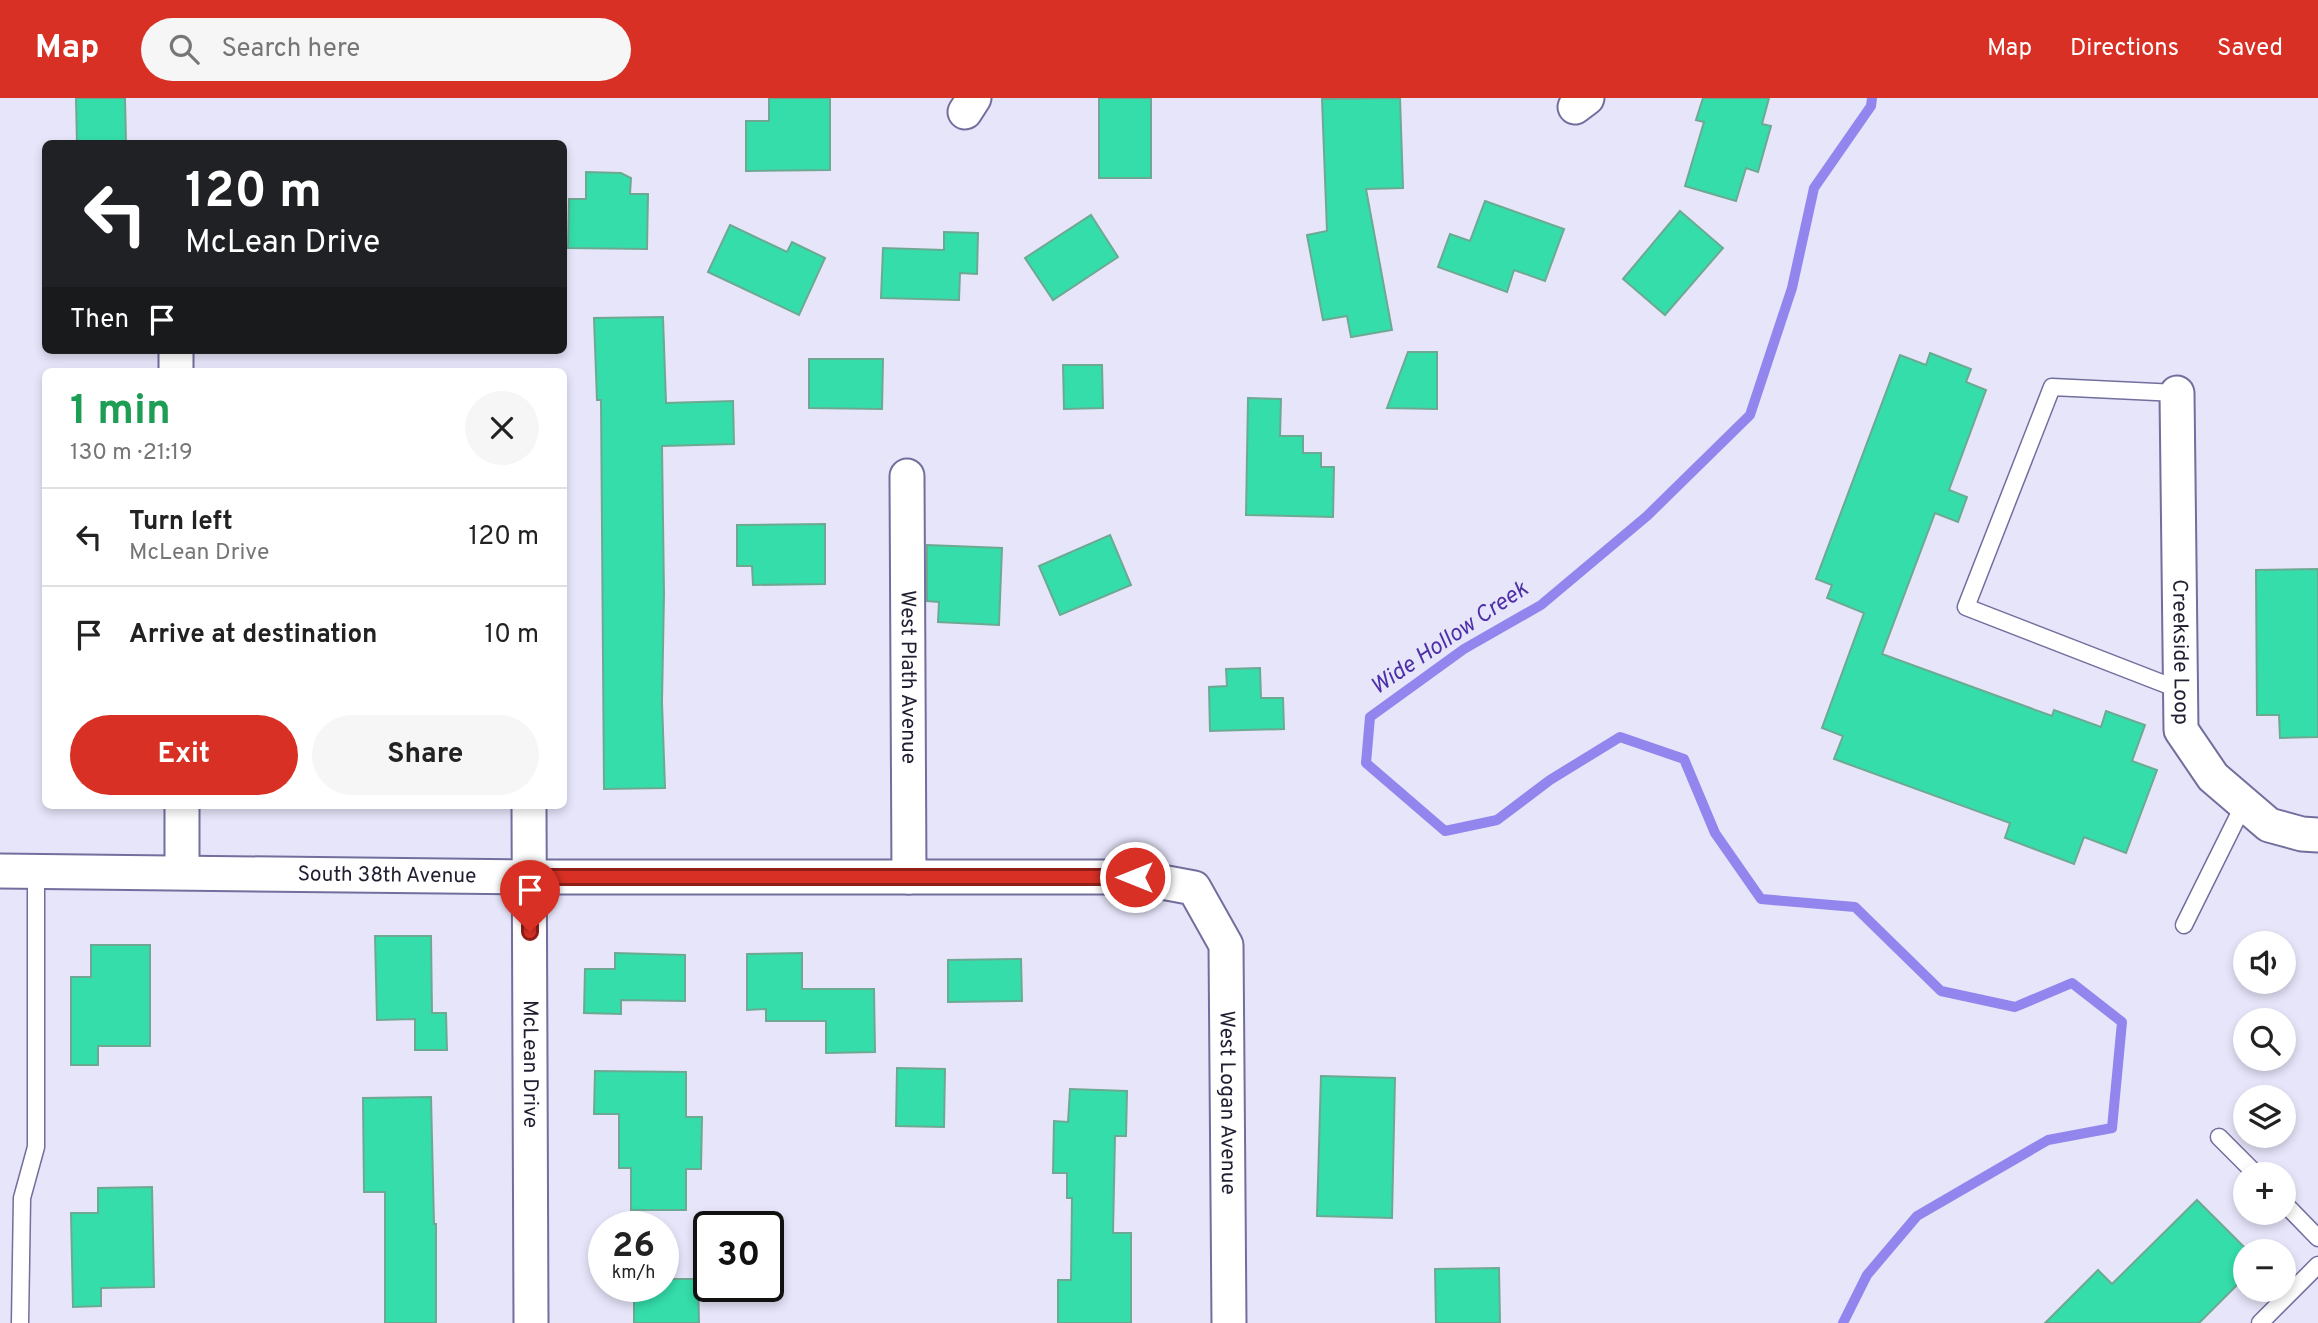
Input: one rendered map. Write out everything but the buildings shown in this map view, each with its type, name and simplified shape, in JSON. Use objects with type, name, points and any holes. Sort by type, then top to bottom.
[{"type":"street","name":"Creekside Loop","points":[[2177,393],[2181,730],[2213,777],[2269,825],[2302,834],[2318,835]]},
{"type":"street","name":"West Plath Avenue","points":[[907,476],[909,877]]},
{"type":"street","points":[[182,809],[183,872]]},
{"type":"street","name":"McLean Drive","points":[[529,809],[531,1323]]},
{"type":"street","name":"South 38th Avenue","points":[[0,871],[530,877],[1135,877],[1194,888]]},
{"type":"street","name":"West Logan Avenue","points":[[1194,888],[1226,945],[1229,1323]]},
{"type":"lane","points":[[2177,393],[2052,387],[1966,607],[2180,690]]},
{"type":"lane","points":[[2184,925],[2244,804]]},
{"type":"lane","points":[[20,1323],[22,1198],[36,1147],[36,871]]},
{"type":"lane","points":[[2219,1137],[2244,1162]]},
{"type":"lane","points":[[2296,1215],[2318,1238]]},
{"type":"lane","points":[[2260,1323],[2318,1265]]},
{"type":"waterway","name":"Wide Hollow Creek","points":[[1843,1323],[1867,1275],[1917,1216],[2048,1140],[2112,1128],[2122,1022],[2072,983],[2015,1007],[1941,991],[1855,907],[1761,899],[1715,833],[1684,759],[1620,737],[1550,780],[1497,820],[1445,831],[1366,763],[1370,717],[1464,649],[1541,605],[1647,516],[1750,415],[1792,288],[1814,188],[1871,106],[1872,98]]},
{"type":"route","points":[[530,932],[530,877],[1135,877]]}]
